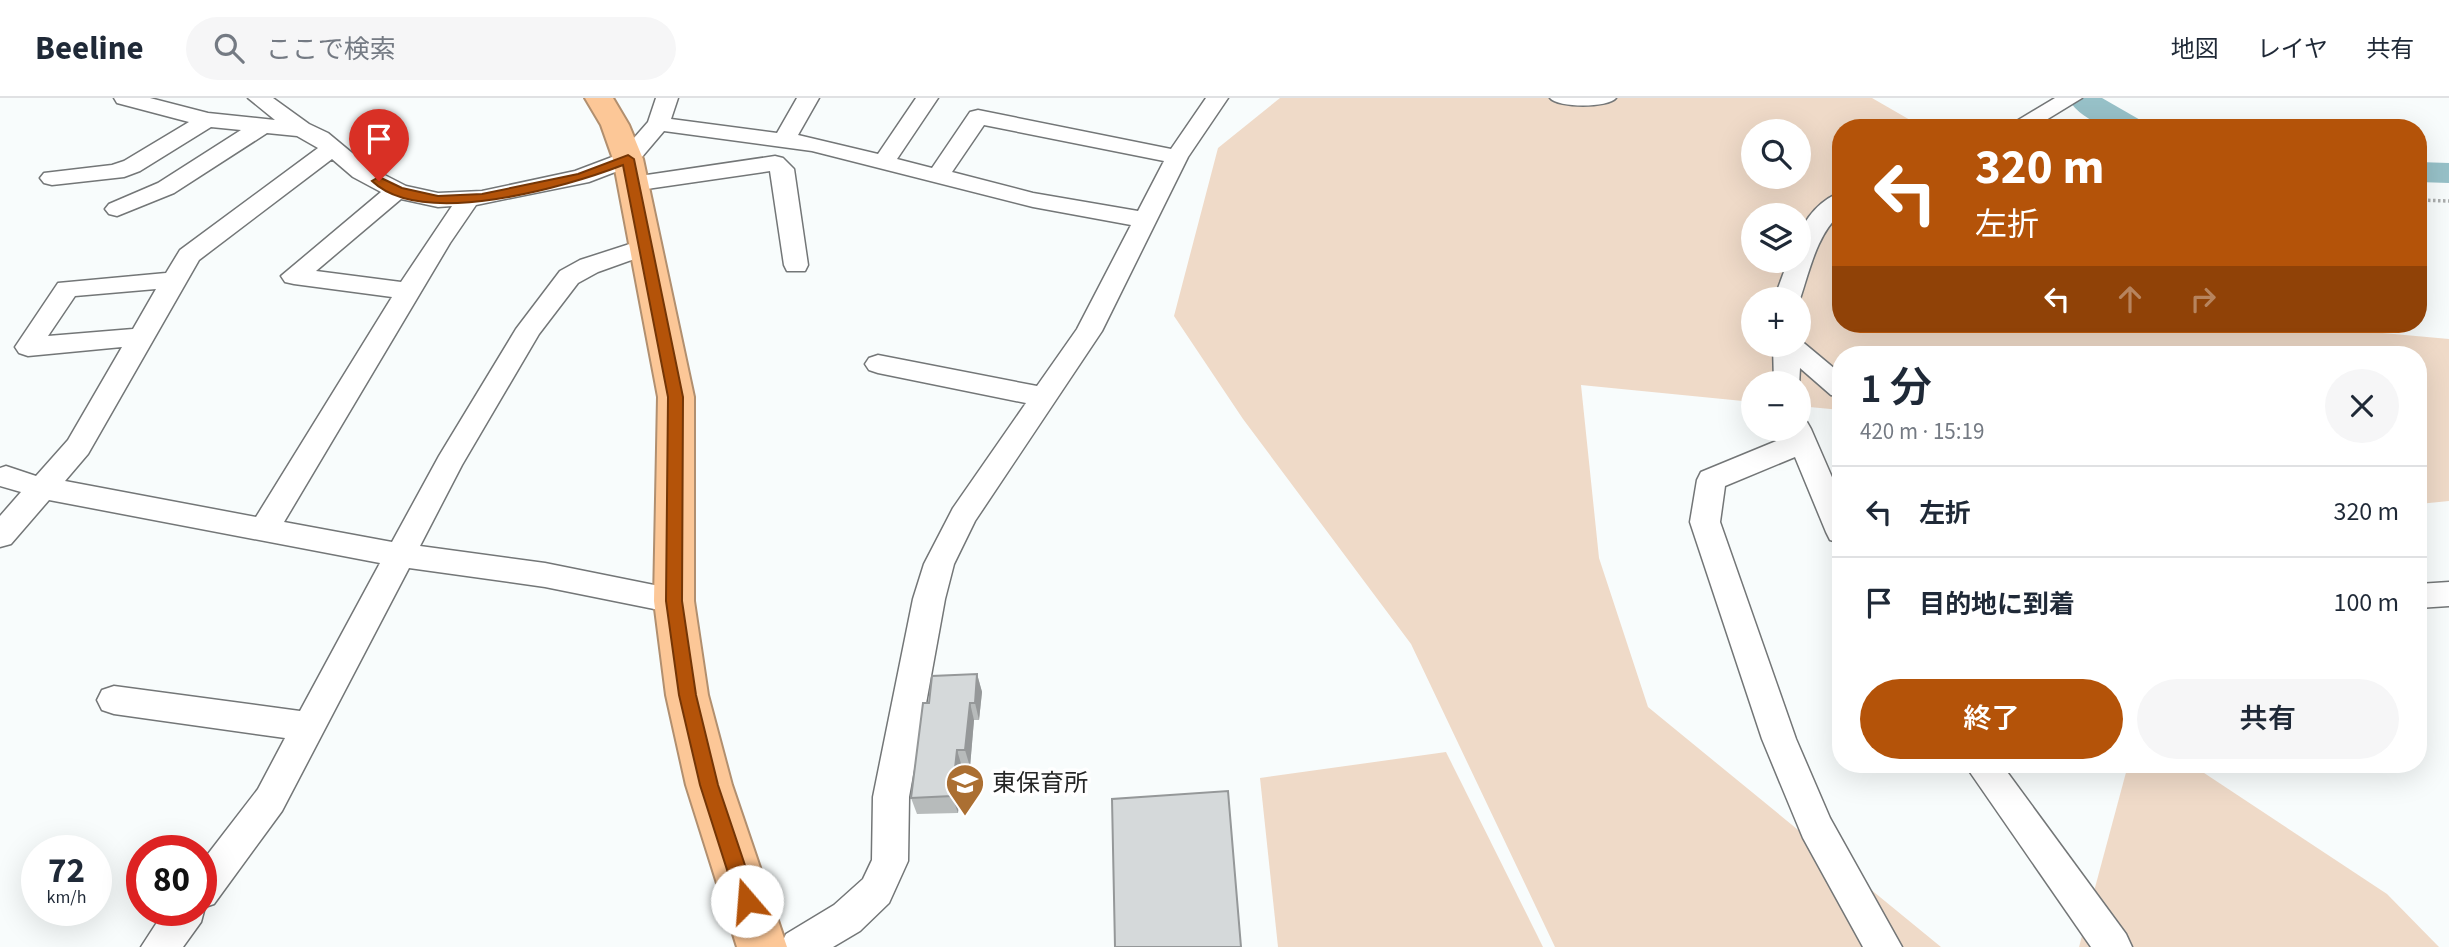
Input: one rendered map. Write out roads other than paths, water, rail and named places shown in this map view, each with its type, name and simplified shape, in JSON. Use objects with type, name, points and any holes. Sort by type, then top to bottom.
[{"type":"highway","points":[[599,98],[615,125],[630,171],[676,397],[674,601],[687,695],[709,785],[762,947]]},
{"type":"street","points":[[125,98],[207,120],[301,129]]},
{"type":"street","points":[[259,98],[301,129],[333,148],[361,172],[397,190],[438,200],[469,199],[581,177],[630,171],[775,163],[783,169],[796,265]]},
{"type":"street","points":[[630,171],[658,124],[667,98]]},
{"type":"street","points":[[785,139],[808,98]]},
{"type":"street","points":[[884,161],[927,98]]},
{"type":"street","points":[[799,947],[847,918],[876,891],[890,861],[891,797],[929,599],[939,564],[962,516],[1089,331],[1177,157],[1217,98]]},
{"type":"street","points":[[1561,98],[1605,98]]},
{"type":"street","points":[[2033,119],[2071,98]]},
{"type":"street","points":[[938,176],[978,117],[1177,157]]},
{"type":"street","points":[[52,178],[116,172],[132,166],[207,120]]},
{"type":"street","points":[[117,209],[166,188],[265,124]]},
{"type":"street","points":[[658,124],[785,139],[884,161],[1033,200],[1144,220]]},
{"type":"street","points":[[0,536],[78,447],[189,255],[333,148]]},
{"type":"street","points":[[397,190],[294,276],[408,291]]},
{"type":"street","points":[[264,529],[408,291],[469,199]]},
{"type":"street","points":[[1791,287],[1803,253],[1820,219],[1832,208]]},
{"type":"street","points":[[217,871],[270,800],[449,463],[552,296],[569,277],[589,266],[645,247]]},
{"type":"street","points":[[142,337],[29,347],[67,289],[174,280]]},
{"type":"street","points":[[1802,357],[1832,381]]},
{"type":"street","points":[[878,364],[1044,397]]},
{"type":"street","points":[[1788,441],[1711,480],[1705,522],[1779,740],[1816,827],[1883,947]]},
{"type":"street","points":[[1800,441],[1832,512]]},
{"type":"street","points":[[6,477],[41,488],[400,555],[545,575],[674,601]]},
{"type":"street","points":[[2427,595],[2449,594]]},
{"type":"street","points":[[114,700],[309,727]]},
{"type":"street","points":[[1988,773],[2113,947]]},
{"type":"street","points":[[160,947],[176,926]]},
{"type":"waterway","points":[[2082,98],[2114,119]]},
{"type":"waterway","points":[[2427,172],[2449,173]]},
{"type":"place","name":"東保育所","points":[[965,817]]}]
